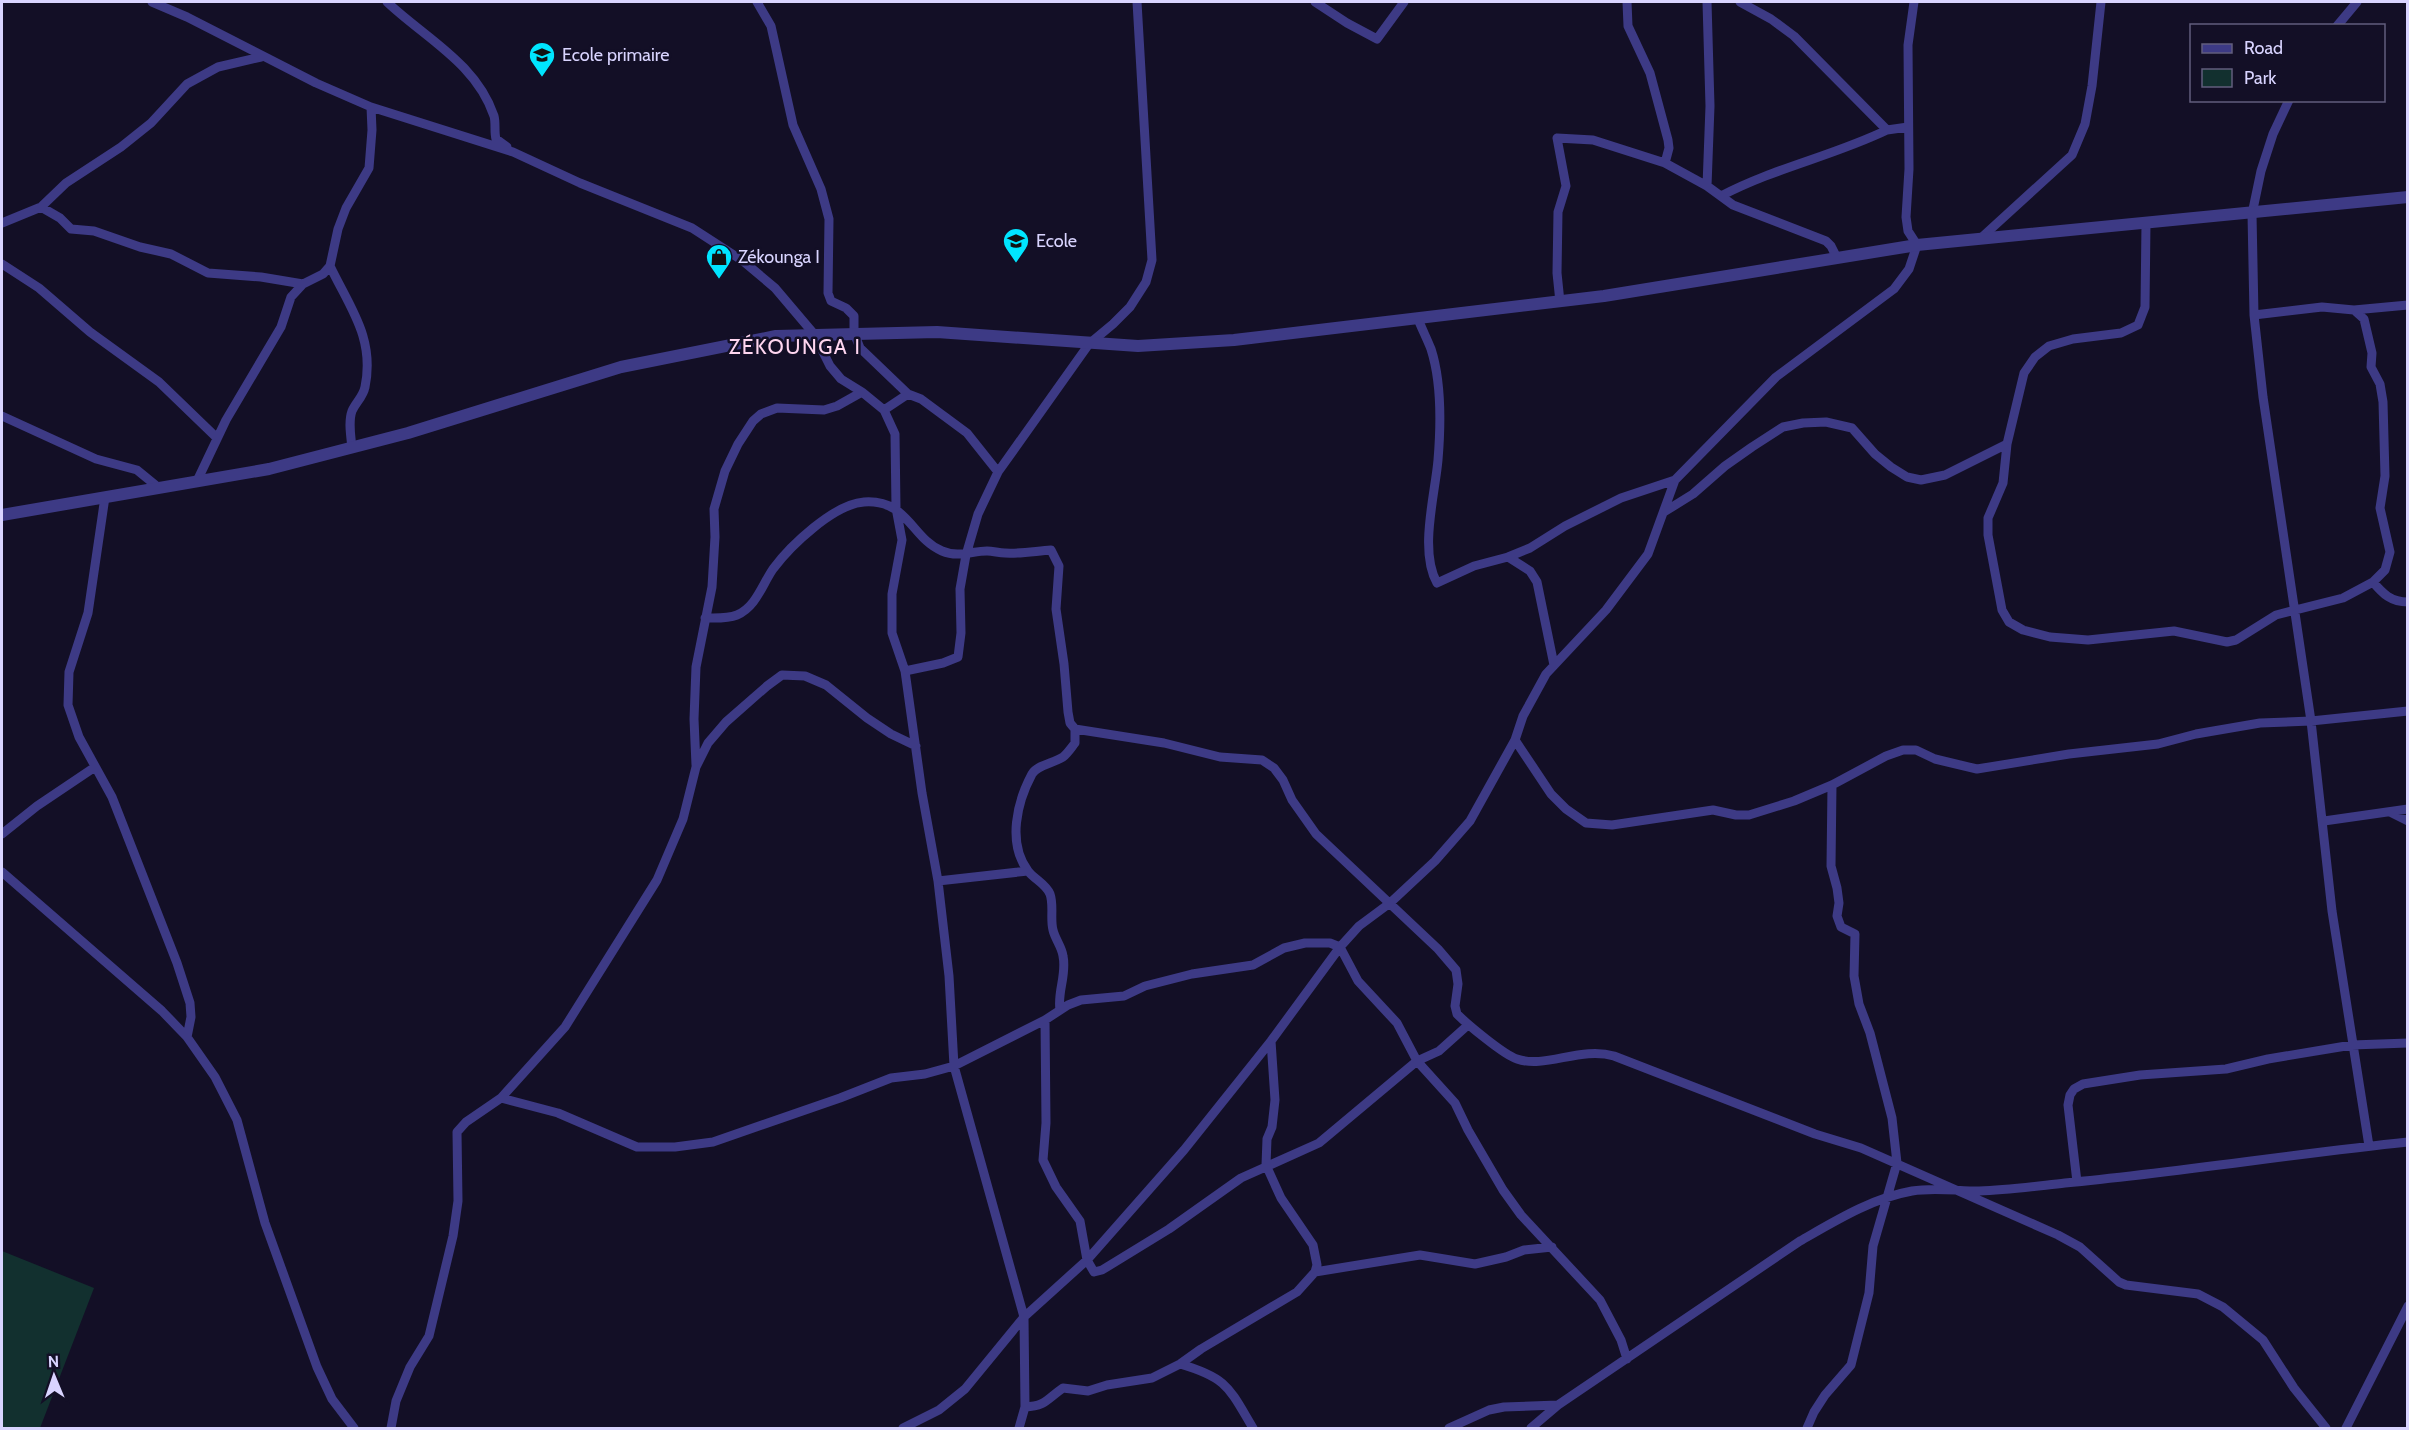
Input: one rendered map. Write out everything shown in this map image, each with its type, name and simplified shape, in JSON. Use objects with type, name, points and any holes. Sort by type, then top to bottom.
[{"type":"street","points":[[152,2],[187,17],[261,57],[371,107],[513,152],[590,188],[692,228],[743,261],[775,288],[814,334],[830,366],[841,380],[862,392],[884,410],[895,434],[896,508],[902,540],[892,594],[892,633],[905,671],[910,718],[938,881],[949,976],[954,1066],[1024,1317],[1025,1407],[1019,1428]]},
{"type":"street","points":[[387,2],[440,45],[473,77],[495,118],[496,139],[513,152]]},
{"type":"street","points":[[758,2],[771,26],[793,125],[821,189],[830,219],[826,285],[831,301],[846,308],[854,316],[854,333],[860,348],[908,394],[921,399],[967,433],[998,472]]},
{"type":"street","points":[[905,671],[943,663],[958,657],[961,633],[960,589],[966,555],[978,514],[998,472],[1031,429],[1089,344],[1130,307],[1146,282],[1152,260],[1137,2]]},
{"type":"street","points":[[1315,2],[1377,39],[1404,2]]},
{"type":"street","points":[[1627,2],[1628,26],[1650,73],[1668,140],[1669,148],[1665,163]]},
{"type":"street","points":[[1707,2],[1710,106],[1707,186]]},
{"type":"street","points":[[1740,2],[1771,19],[1794,36],[1887,130]]},
{"type":"street","points":[[1914,2],[1908,45],[1909,170],[1906,217],[1908,231],[1917,245]]},
{"type":"street","points":[[1979,240],[2072,155],[2085,124],[2101,2]]},
{"type":"street","points":[[2339,24],[2358,2]]},
{"type":"street","points":[[2,223],[41,207],[66,183],[121,147],[187,84],[218,67],[261,57]]},
{"type":"street","points":[[2288,102],[2272,134],[2252,214],[2254,315],[2263,397],[2312,721],[2332,911],[2369,1146]]},
{"type":"street","points":[[197,481],[217,438],[271,346],[291,297],[303,284],[323,274],[330,266],[338,229],[346,208],[369,168],[371,107]]},
{"type":"street","points":[[1721,196],[1744,184],[1843,150],[1887,130],[1908,127]]},
{"type":"street","points":[[1560,302],[1557,273],[1558,212],[1566,186],[1557,138],[1593,140],[1665,163],[1707,186],[1733,205],[1826,241],[1837,258]]},
{"type":"street","points":[[2,515],[269,469],[408,433],[621,367],[753,340],[814,334],[937,332],[1138,346],[1212,341],[1560,302],[1917,245],[2408,197]]},
{"type":"street","points":[[41,207],[60,218],[71,229],[94,231],[122,242],[171,254],[208,273],[261,277],[303,284]]},
{"type":"street","points":[[2146,223],[2145,307],[2138,325],[2121,333],[2073,339],[2049,346],[2035,357],[2024,373],[2007,444],[2003,483],[1988,518],[1988,535],[2002,610],[2009,622],[2023,630],[2050,637],[2088,639],[2174,632],[2227,642],[2236,640],[2276,615],[2343,598],[2373,582],[2385,570],[2390,552],[2380,508],[2385,476],[2383,402],[2380,384],[2371,367],[2372,353],[2364,319],[2354,310]]},
{"type":"street","points":[[903,1428],[939,1410],[965,1389],[1024,1317],[1087,1260],[1184,1150],[1271,1041],[1340,947],[1359,926],[1390,903],[1435,861],[1470,821],[1515,740],[1532,697],[1554,665],[1606,610],[1636,573],[1654,541],[1675,480],[1776,377],[1894,289],[1909,269],[1917,245]]},
{"type":"street","points":[[2,264],[39,288],[90,332],[159,382],[217,438]]},
{"type":"street","points":[[330,266],[365,336],[366,387],[352,413],[352,448]]},
{"type":"street","points":[[2254,315],[2322,307],[2354,310],[2408,305]]},
{"type":"street","points":[[1418,319],[1432,351],[1439,393],[1438,460],[1429,519],[1430,556],[1437,583],[1467,569],[1530,548],[1565,526],[1621,498],[1675,480]]},
{"type":"street","points":[[696,767],[694,719],[696,667],[714,564],[714,509],[724,471],[738,444],[753,421],[761,414],[777,408],[824,410],[837,406],[862,392]]},
{"type":"street","points":[[884,410],[908,394]]},
{"type":"street","points":[[2,416],[99,460],[137,470],[159,488]]},
{"type":"street","points":[[1664,512],[1693,494],[1725,466],[1783,427],[1803,423],[1826,422],[1852,428],[1875,453],[1892,467],[1907,477],[1921,480],[1945,475],[2007,444]]},
{"type":"street","points":[[105,497],[88,613],[69,672],[68,705],[78,737],[112,797],[177,963],[190,1003],[191,1017],[187,1037]]},
{"type":"street","points":[[705,618],[727,618],[736,616],[745,610],[757,597],[774,569],[804,534],[847,507],[864,502],[896,508],[928,542],[942,551],[966,555],[981,551],[1005,553],[1051,550],[1059,566],[1056,609],[1068,712],[1070,723],[1075,729],[1075,743],[1063,756],[1035,769],[1021,797],[1016,840],[1020,856],[1028,871],[1047,889],[1051,897],[1053,929],[1064,957],[1064,969],[1058,994],[1060,1010]]},
{"type":"street","points":[[1508,557],[1530,571],[1537,582],[1554,665]]},
{"type":"street","points":[[2373,582],[2384,596],[2391,600],[2408,602]]},
{"type":"street","points":[[391,1428],[399,1392],[410,1367],[429,1336],[453,1236],[458,1201],[457,1132],[466,1122],[501,1098],[565,1027],[657,880],[683,819],[696,767],[708,743],[726,722],[782,675],[805,676],[826,685],[867,718],[891,734],[916,746]]},
{"type":"street","points":[[1515,740],[1551,794],[1566,809],[1586,823],[1612,825],[1713,810],[1736,816],[1749,815],[1794,801],[1832,785],[1886,756],[1903,750],[1916,750],[1935,759],[1977,769],[2069,754],[2158,744],[2196,734],[2260,723],[2312,721],[2408,711]]},
{"type":"street","points":[[1075,729],[1164,743],[1220,757],[1262,760],[1278,774],[1292,800],[1316,834],[1438,949],[1456,970],[1458,984],[1455,1006],[1457,1014],[1468,1025],[1515,1059],[1540,1060],[1586,1053],[1603,1053],[1897,1163],[2073,1243],[2120,1282],[2134,1287],[2198,1294],[2223,1307],[2263,1340],[2294,1388],[2326,1428]]},
{"type":"street","points":[[2,834],[37,806],[95,767]]},
{"type":"street","points":[[1807,1428],[1825,1395],[1851,1365],[1869,1293],[1873,1246],[1897,1163],[1892,1118],[1870,1033],[1859,1004],[1854,976],[1855,934],[1841,927],[1837,916],[1838,888],[1831,866],[1832,785]]},
{"type":"street","points":[[2324,821],[2408,809]]},
{"type":"street","points":[[2390,812],[2408,821]]},
{"type":"street","points":[[938,881],[1028,871]]},
{"type":"street","points":[[2,872],[162,1011],[187,1037],[215,1077],[237,1120],[265,1223],[317,1367],[332,1400],[354,1428]]},
{"type":"street","points":[[501,1098],[558,1113],[637,1147],[713,1142],[891,1078],[925,1074],[954,1066],[1081,1000],[1124,996],[1145,986],[1192,974],[1253,965],[1284,948],[1323,941],[1340,947],[1358,981],[1397,1023],[1417,1061],[1455,1103],[1503,1190],[1521,1215],[1600,1300],[1621,1340],[1627,1359]]},
{"type":"street","points":[[1046,1020],[1046,1123],[1043,1160],[1056,1187],[1080,1221],[1087,1260],[1094,1272],[1102,1270],[1169,1229],[1241,1178],[1320,1143],[1417,1061],[1439,1052],[1468,1025]]},
{"type":"street","points":[[1025,1407],[1038,1406],[1049,1401],[1063,1388],[1088,1390],[1107,1385],[1142,1381],[1180,1364],[1297,1292],[1315,1272],[1317,1264],[1313,1245],[1281,1198],[1266,1166],[1267,1139],[1272,1127],[1274,1107],[1271,1041]]},
{"type":"street","points":[[2077,1182],[2068,1105],[2070,1095],[2083,1084],[2140,1075],[2226,1069],[2268,1059],[2352,1045],[2408,1043]]},
{"type":"street","points":[[1531,1428],[1558,1405],[1800,1241],[1841,1217],[1887,1198],[1911,1191],[1998,1190],[2077,1182],[2408,1142]]},
{"type":"street","points":[[1315,1272],[1420,1255],[1475,1264],[1524,1250],[1552,1247]]},
{"type":"street","points":[[2346,1428],[2408,1306]]},
{"type":"street","points":[[1180,1364],[1218,1378],[1233,1393],[1253,1428]]},
{"type":"street","points":[[1449,1428],[1477,1414],[1496,1408],[1558,1405]]},
{"type":"green space","points":[[2,1251],[94,1288],[40,1428],[2,1428]]},
{"type":"place","name":"Ecole primaire","points":[[542,78]]},
{"type":"place","name":"Ecole","points":[[1016,264]]},
{"type":"place","name":"Zékounga I","points":[[719,280]]},
{"type":"district","name":"ZÉKOUNGA I","points":[[795,347]]}]
